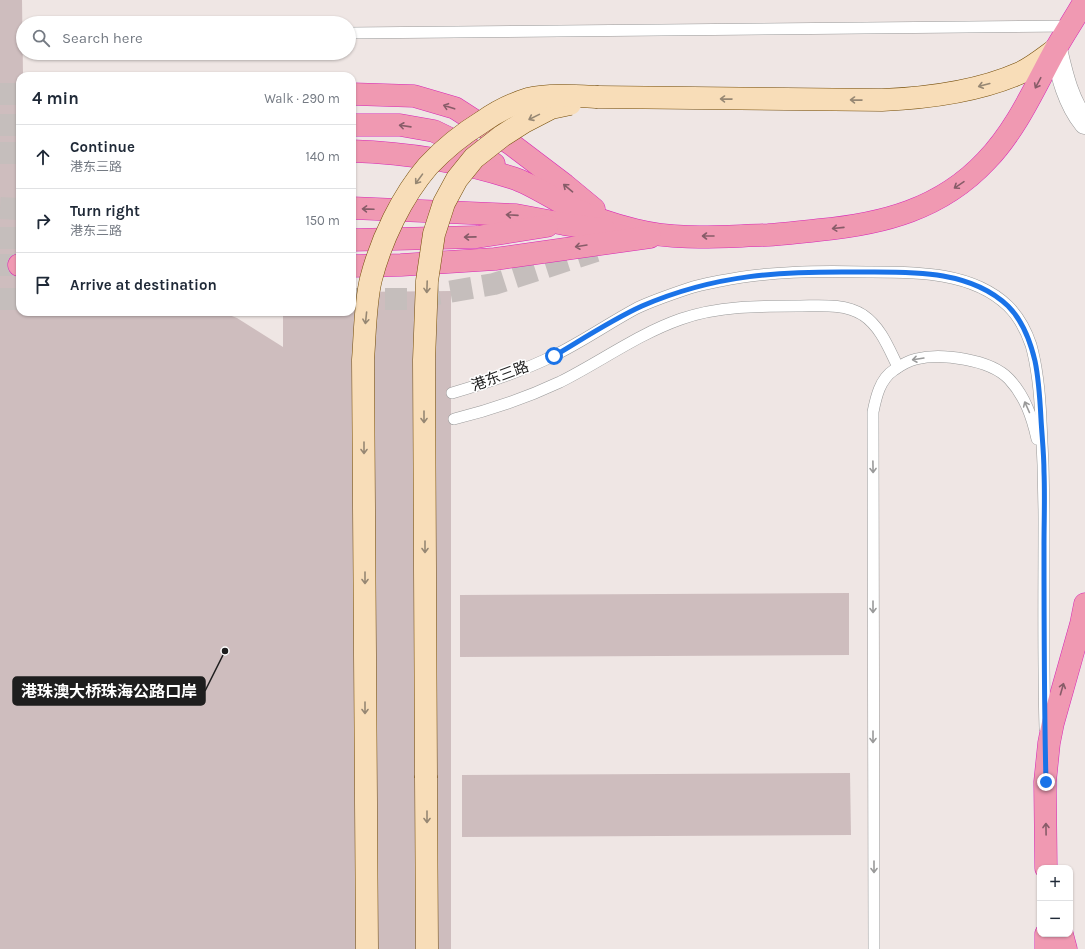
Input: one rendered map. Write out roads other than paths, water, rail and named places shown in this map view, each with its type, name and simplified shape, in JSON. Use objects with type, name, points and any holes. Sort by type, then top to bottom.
[{"type":"highway","points":[[356,208],[516,215],[591,228],[662,236],[782,234],[851,227],[884,220],[917,209],[945,195],[962,184],[988,160],[1022,113],[1056,49],[1078,27],[1085,0]]},
{"type":"highway","points":[[356,94],[414,96],[455,108],[511,144],[565,185],[608,222]]},
{"type":"highway","points":[[356,125],[400,125],[434,131],[469,148],[514,178],[576,210],[608,222],[662,236]]},
{"type":"highway","points":[[356,151],[393,153],[427,157],[514,178]]},
{"type":"highway","points":[[356,240],[477,236],[564,224]]},
{"type":"highway","points":[[356,266],[401,265],[495,259],[662,236]]},
{"type":"highway","points":[[1046,782],[1049,742],[1053,723],[1081,624],[1085,604]]},
{"type":"highway","name":"港东三路","points":[[1046,782],[1046,865]]},
{"type":"highway","points":[[1046,937],[1046,949]]},
{"type":"highway","points":[[1063,937],[1066,949]]},
{"type":"main road","points":[[367,949],[363,360],[365,320],[371,280],[388,232],[407,196],[429,166],[464,133],[499,111],[529,99],[562,96],[882,100],[923,98],[959,92],[998,82],[1022,72],[1056,49]]},
{"type":"main road","points":[[427,949],[424,360],[427,281],[434,234],[447,197],[457,179],[474,158],[502,136],[524,122],[551,108],[598,97]]},
{"type":"street","points":[[1056,49],[1069,97],[1076,111],[1085,123]]},
{"type":"lane","points":[[356,33],[1078,27]]},
{"type":"lane","name":"港东三路","points":[[452,393],[514,373],[554,356],[640,307],[694,286],[733,278],[819,271],[906,272],[927,274],[971,284],[993,294],[1008,306],[1022,323],[1036,364],[1039,387],[1044,472],[1043,658],[1046,782]]},
{"type":"lane","points":[[454,419],[520,400],[561,381],[658,328],[705,312],[730,309],[756,306],[824,306],[852,308],[865,316],[878,328],[898,367]]},
{"type":"lane","points":[[874,949],[873,412],[875,400],[883,381],[893,370],[905,362],[917,359],[951,358],[965,359],[982,363],[1008,378],[1018,389],[1032,418],[1044,472]]},
{"type":"tunnel","points":[[0,94],[16,94]]},
{"type":"tunnel","points":[[0,125],[16,125]]},
{"type":"tunnel","points":[[0,153],[16,153]]},
{"type":"tunnel","points":[[0,208],[16,209]]},
{"type":"tunnel","points":[[0,238],[16,238]]},
{"type":"tunnel","points":[[356,299],[408,299],[494,284],[596,251]]},
{"type":"tunnel","points":[[0,265],[16,265]]},
{"type":"tunnel","points":[[0,299],[16,299]]},
{"type":"place","name":"港珠澳大桥珠海公路口岸","points":[[225,651]]}]
